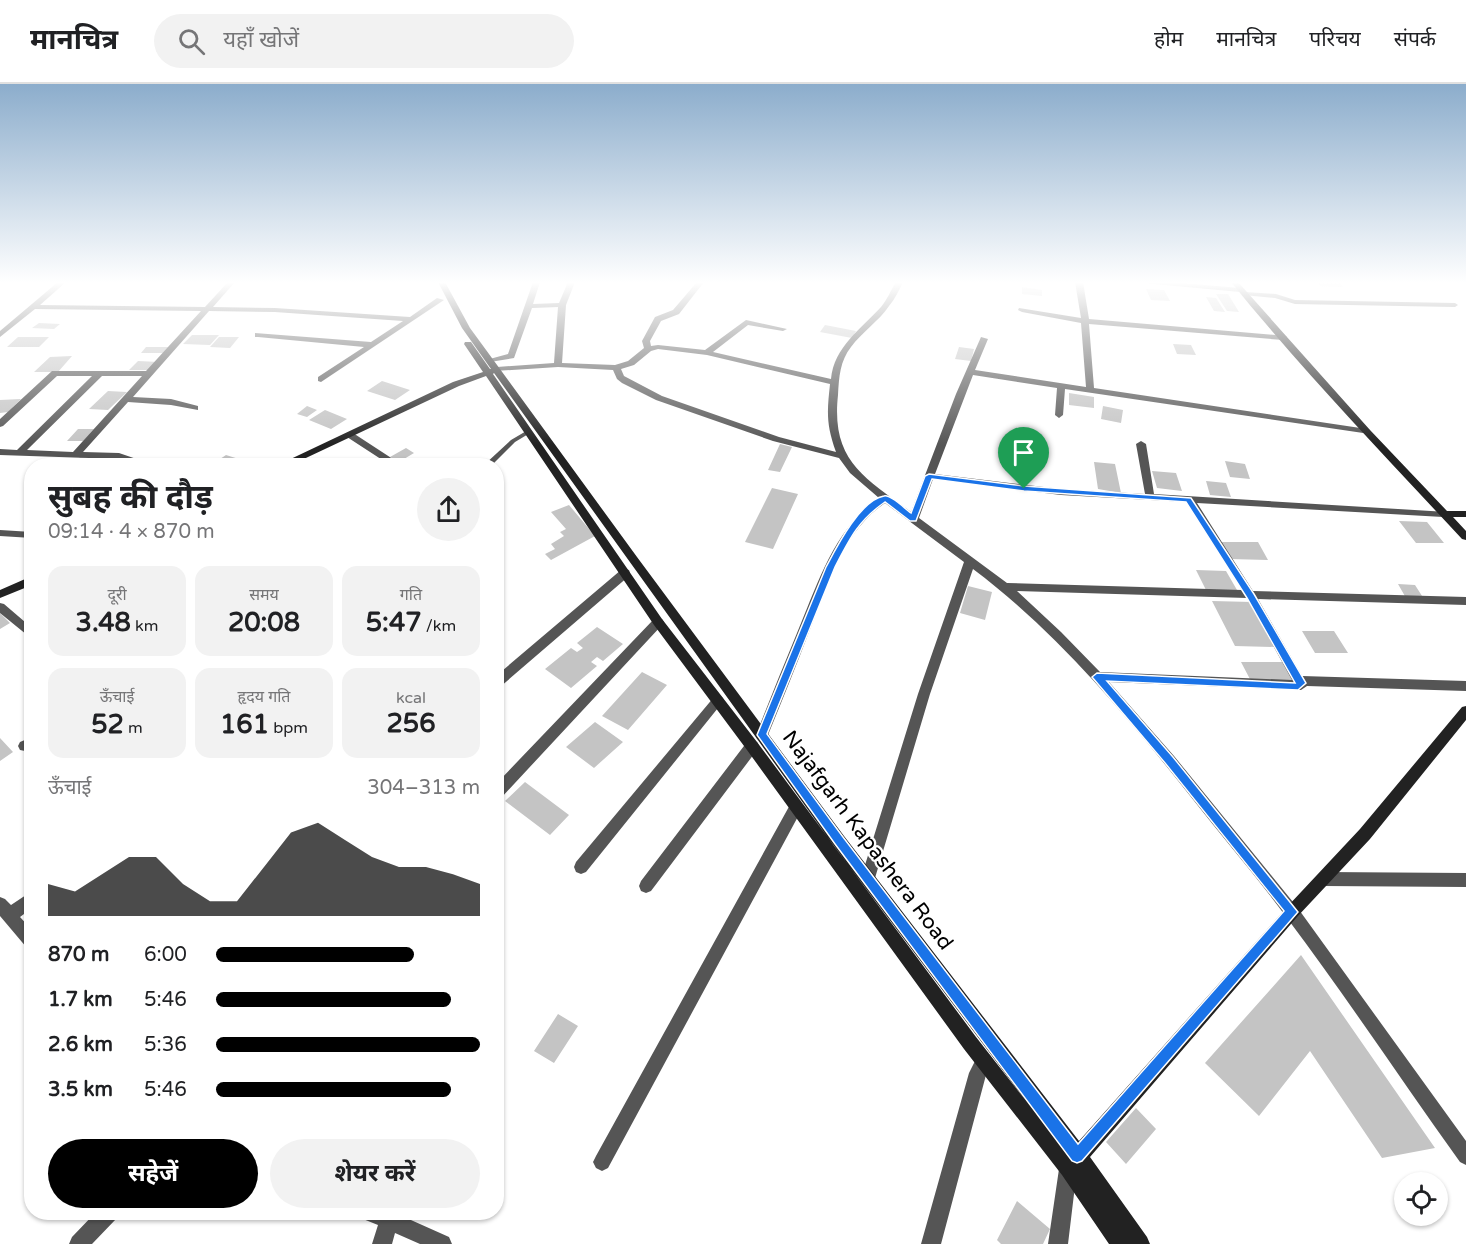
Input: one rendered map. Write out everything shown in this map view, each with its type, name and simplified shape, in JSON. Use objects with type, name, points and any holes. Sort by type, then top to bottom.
[{"type":"main road","points":[[468,336],[492,368],[528,432],[658,622],[718,700],[757,740],[796,807],[984,1061],[1073,1163],[1121,1244]]},
{"type":"main road","name":"Najafgarh Kapashera Road","points":[[471,336],[757,740],[868,878],[1073,1163],[1140,1244]]},
{"type":"main road","points":[[1283,338],[1466,537]]},
{"type":"main road","points":[[299,458],[492,368]]},
{"type":"main road","points":[[1443,514],[1466,514]]},
{"type":"main road","points":[[0,594],[24,584]]},
{"type":"main road","points":[[1073,1163],[1292,912],[1365,834],[1466,711]]},
{"type":"street","points":[[76,454],[183,336]]},
{"type":"street","points":[[271,336],[373,345]]},
{"type":"street","points":[[321,379],[386,336]]},
{"type":"street","points":[[492,368],[511,356],[519,336]]},
{"type":"street","points":[[558,365],[560,336]]},
{"type":"street","points":[[648,336],[646,340],[648,349]]},
{"type":"street","points":[[707,353],[728,336]]},
{"type":"street","points":[[857,336],[847,346],[836,367],[831,417],[842,456],[853,471],[885,498],[1005,587],[1057,635],[1097,677],[1169,760],[1292,912],[1466,1156]]},
{"type":"street","points":[[1086,336],[1090,390]]},
{"type":"street","points":[[1261,336],[1283,338]]},
{"type":"street","points":[[913,519],[984,339]]},
{"type":"street","points":[[492,368],[558,365],[616,368],[631,363],[648,349],[658,347],[707,353],[833,382]]},
{"type":"street","points":[[616,368],[620,377],[625,381],[659,398],[792,444],[842,456]]},
{"type":"street","points":[[970,372],[1367,432]]},
{"type":"street","points":[[19,453],[100,373]]},
{"type":"street","points":[[0,424],[53,374],[150,374]]},
{"type":"street","points":[[1059,415],[1061,387]]},
{"type":"street","points":[[127,399],[171,402],[195,408]]},
{"type":"street","points":[[350,435],[386,458]]},
{"type":"street","points":[[1141,444],[1150,497]]},
{"type":"street","points":[[0,452],[126,458]]},
{"type":"street","points":[[929,476],[1024,489],[1443,514]]},
{"type":"street","points":[[646,886],[757,740],[842,544],[863,513],[885,498]]},
{"type":"street","points":[[1097,677],[1298,687],[1301,685],[1251,596],[1188,499]]},
{"type":"street","points":[[0,533],[24,535]]},
{"type":"street","points":[[868,878],[924,694],[970,561]]},
{"type":"street","points":[[504,677],[625,573]]},
{"type":"street","points":[[1005,587],[1466,601]]},
{"type":"street","points":[[0,607],[24,627]]},
{"type":"street","points":[[504,786],[658,622]]},
{"type":"street","points":[[1300,681],[1466,686]]},
{"type":"street","points":[[581,867],[718,700]]},
{"type":"street","points":[[602,1162],[796,807]]},
{"type":"street","points":[[1324,879],[1466,880]]},
{"type":"street","points":[[24,902],[5,910],[24,933]]},
{"type":"street","points":[[931,1244],[978,1073],[984,1061]]},
{"type":"street","points":[[1058,1244],[1073,1163]]},
{"type":"street","points":[[79,1244],[102,1220]]},
{"type":"street","points":[[382,1244],[389,1220],[442,1244]]},
{"type":"lane","points":[[495,458],[513,441],[528,432]]},
{"type":"building","points":[[191,336],[218,336],[210,345],[183,344]]},
{"type":"building","points":[[18,337],[49,337],[39,347],[7,347]]},
{"type":"building","points":[[219,337],[239,337],[230,348],[210,347]]},
{"type":"building","points":[[1173,344],[1191,345],[1196,355],[1177,354]]},
{"type":"building","points":[[146,347],[171,347],[165,353],[141,353]]},
{"type":"building","points":[[959,347],[974,349],[971,361],[955,359]]},
{"type":"building","points":[[72,356],[58,372],[34,372],[50,357]]},
{"type":"building","points":[[138,361],[159,362],[151,370],[129,370]]},
{"type":"building","points":[[382,381],[410,390],[395,400],[367,391]]},
{"type":"building","points":[[108,391],[127,392],[108,410],[89,409]]},
{"type":"building","points":[[1069,393],[1094,397],[1094,408],[1069,405]]},
{"type":"building","points":[[21,399],[8,412],[0,413],[0,400]]},
{"type":"building","points":[[307,406],[317,410],[307,417],[297,414]]},
{"type":"building","points":[[1103,406],[1123,410],[1121,423],[1101,419]]},
{"type":"building","points":[[325,410],[347,419],[331,429],[309,420]]},
{"type":"building","points":[[78,429],[94,429],[83,441],[67,441]]},
{"type":"building","points":[[780,444],[792,447],[780,472],[768,470]]},
{"type":"building","points":[[406,448],[414,453],[406,458],[390,457]]},
{"type":"building","points":[[1225,461],[1245,464],[1250,479],[1230,477]]},
{"type":"building","points":[[1094,462],[1115,464],[1121,493],[1098,489]]},
{"type":"building","points":[[1152,471],[1176,473],[1182,491],[1157,488]]},
{"type":"building","points":[[1206,481],[1226,483],[1231,497],[1210,495]]},
{"type":"building","points":[[772,488],[798,494],[773,549],[745,542]]},
{"type":"building","points":[[569,505],[595,536],[551,560],[545,554],[555,549],[551,544],[564,536],[560,532],[566,529],[551,512]]},
{"type":"building","points":[[1399,521],[1427,522],[1444,543],[1416,543]]},
{"type":"building","points":[[1220,542],[1258,542],[1268,560],[1230,559]]},
{"type":"building","points":[[1196,570],[1226,571],[1237,590],[1206,590]]},
{"type":"building","points":[[1398,584],[1415,585],[1424,599],[1406,598]]},
{"type":"building","points":[[968,586],[992,592],[985,620],[960,613]]},
{"type":"building","points":[[1212,601],[1252,602],[1277,647],[1235,646]]},
{"type":"building","points":[[0,613],[10,623],[0,629]]},
{"type":"building","points":[[597,627],[623,644],[603,661],[597,657],[591,662],[597,666],[571,688],[545,669],[571,648],[577,652],[583,648],[577,643]]},
{"type":"building","points":[[1302,631],[1334,631],[1348,653],[1315,653]]},
{"type":"building","points":[[1241,662],[1286,662],[1298,683],[1252,683]]},
{"type":"building","points":[[642,672],[667,685],[628,730],[602,716]]},
{"type":"building","points":[[595,722],[623,742],[594,768],[566,747]]},
{"type":"building","points":[[0,738],[13,752],[0,761]]},
{"type":"building","points":[[525,782],[569,815],[550,835],[505,801]]},
{"type":"building","points":[[1301,955],[1435,1148],[1382,1158],[1310,1051],[1259,1116],[1205,1063]]},
{"type":"building","points":[[558,1014],[578,1026],[554,1063],[534,1051]]},
{"type":"building","points":[[1136,1108],[1156,1129],[1126,1164],[1106,1142]]},
{"type":"building","points":[[1017,1201],[1050,1229],[1043,1244],[1001,1244],[997,1240]]},
{"type":"route","points":[[929,476],[1024,489],[1188,499],[1251,596],[1301,683],[1298,687],[1097,677],[1169,760],[1292,912],[1077,1156],[839,841],[762,735],[831,567],[842,544],[863,513],[885,498],[913,519],[929,476]]}]
